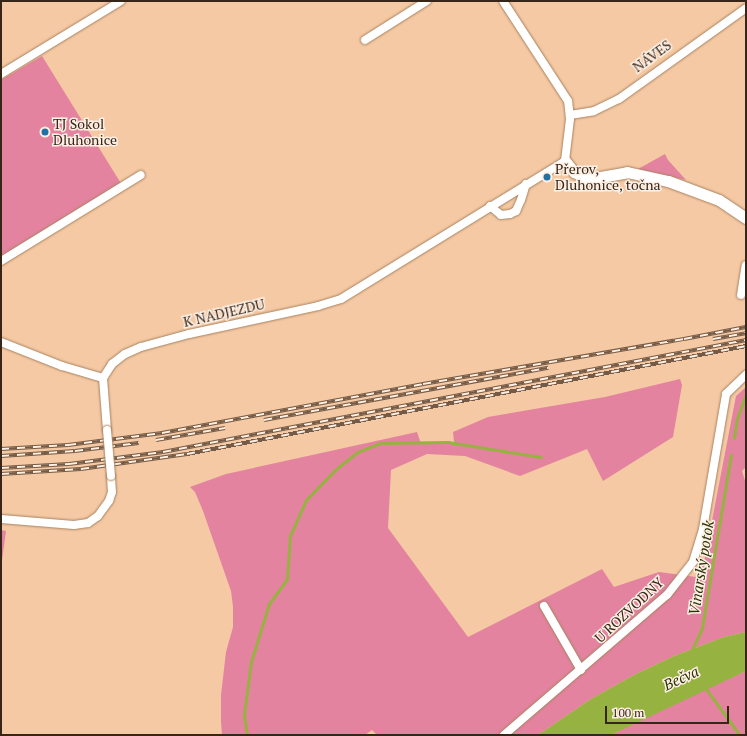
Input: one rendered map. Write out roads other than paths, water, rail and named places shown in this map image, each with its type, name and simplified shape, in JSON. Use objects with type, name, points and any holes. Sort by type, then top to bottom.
[{"type":"street","points":[[1,74],[121,1]]},
{"type":"street","points":[[365,40],[427,1]]},
{"type":"street","points":[[503,1],[562,89],[568,101],[570,115],[565,161],[574,172],[588,179],[627,172],[668,181],[719,200],[746,218]]},
{"type":"street","name":"NÁVES","points":[[570,115],[594,111],[619,99],[746,8]]},
{"type":"street","name":"K NADJEZDU","points":[[103,378],[118,359],[141,346],[218,327],[318,306],[341,298],[565,161]]},
{"type":"street","points":[[1,260],[141,175]]},
{"type":"street","points":[[490,206],[501,215],[510,214],[516,211],[526,184]]},
{"type":"street","points":[[741,295],[746,265]]},
{"type":"street","points":[[1,342],[62,366],[103,378],[112,492],[109,501],[98,516],[88,523],[74,525],[1,519]]},
{"type":"street","name":"U ROZVODNY","points":[[504,735],[667,595],[693,562],[703,529],[726,394],[746,375]]},
{"type":"street","points":[[544,606],[581,670]]},
{"type":"water","name":"Bečva","points":[[746,632],[746,671],[611,735],[538,735],[591,699],[634,675],[674,656],[724,637]]},
{"type":"waterway","name":"Vinarský potok","points":[[734,438],[737,419],[746,394]]},
{"type":"waterway","points":[[247,735],[244,715],[251,662],[269,604],[287,579],[290,536],[306,500],[336,469],[358,452],[380,443],[448,442],[541,457]]},
{"type":"waterway","name":"Vinarský potok","points":[[691,652],[702,628],[731,455]]},
{"type":"waterway","points":[[705,687],[740,735]]},
{"type":"railway","points":[[1,449],[68,445],[162,433],[423,384],[746,327]]},
{"type":"railway","points":[[713,339],[746,333]]},
{"type":"railway","points":[[1,468],[69,464],[163,452],[746,340]]},
{"type":"railway","points":[[1,474],[81,469],[187,454],[746,346]]},
{"type":"railway","points":[[264,420],[548,368]]},
{"type":"railway","points":[[156,440],[225,428]]},
{"type":"railway","points":[[1,456],[75,451],[138,443]]},
{"type":"place","name":"TJ Sokol Dluhonice","points":[[45,132]]},
{"type":"place","name":"Přerov, Dluhonice, točna","points":[[547,177]]}]
